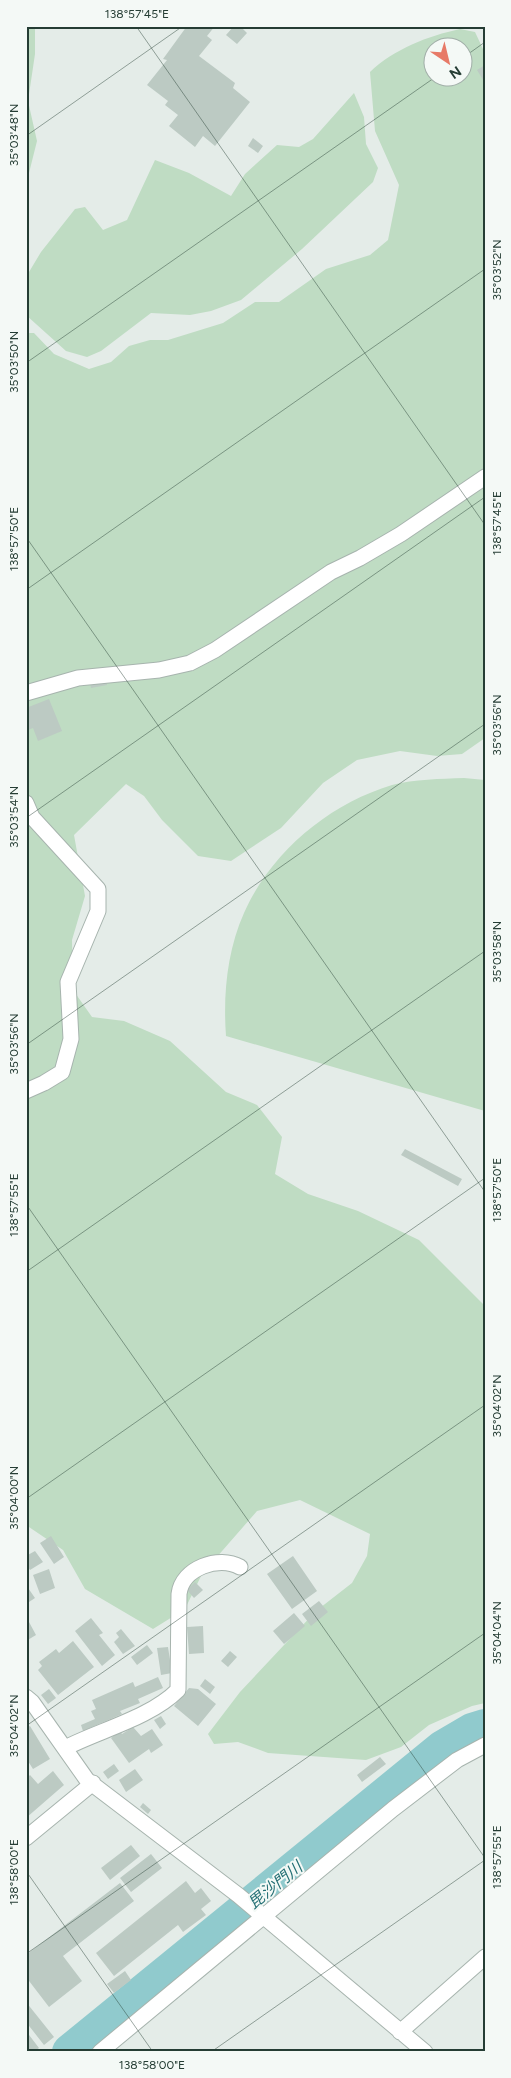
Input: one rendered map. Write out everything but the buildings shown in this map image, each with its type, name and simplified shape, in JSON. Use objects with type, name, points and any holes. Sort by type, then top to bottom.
[{"type":"street","points":[[26,693],[78,678],[159,670],[190,664],[215,650],[331,572],[360,558],[401,534],[485,477]]},
{"type":"street","points":[[26,803],[32,817],[98,890],[98,911],[68,982],[71,1039],[62,1072],[26,1091]]},
{"type":"street","points":[[65,1748],[140,1714],[172,1696],[178,1690],[180,1594],[183,1580],[198,1569],[220,1562],[233,1563],[240,1567]]},
{"type":"street","points":[[26,1697],[32,1702],[88,1780],[238,1895],[425,2052]]},
{"type":"street","points":[[100,2052],[393,1809],[457,1760],[485,1744]]},
{"type":"street","points":[[26,1838],[93,1783]]},
{"type":"street","points":[[400,2032],[485,1957]]},
{"type":"green space","points":[[26,26],[35,26],[35,54],[28,101],[37,141],[26,185]]},
{"type":"green space","points":[[460,29],[475,32],[483,49],[483,82],[485,83],[485,738],[462,754],[437,756],[400,751],[357,760],[323,783],[281,828],[231,861],[198,856],[162,820],[144,796],[126,784],[74,835],[85,896],[72,940],[73,990],[92,1017],[124,1021],[170,1041],[226,1092],[257,1105],[282,1137],[275,1174],[308,1194],[358,1211],[419,1240],[485,1306],[485,1703],[472,1706],[429,1725],[401,1747],[366,1760],[268,1753],[238,1742],[214,1744],[208,1734],[240,1692],[316,1611],[352,1583],[367,1556],[370,1534],[300,1500],[257,1511],[202,1574],[185,1609],[153,1629],[85,1589],[63,1550],[26,1525],[26,333],[34,333],[54,354],[89,369],[111,362],[129,346],[150,340],[168,340],[223,323],[255,302],[279,302],[326,269],[370,255],[388,240],[399,185],[375,131],[370,72],[401,50],[424,40],[424,88],[474,88],[474,38],[430,38]]},
{"type":"green space","points":[[354,93],[364,117],[366,144],[378,168],[373,182],[302,249],[241,300],[211,311],[190,315],[151,313],[101,351],[87,357],[66,351],[26,315],[26,277],[41,252],[75,209],[85,207],[103,230],[127,220],[155,160],[189,173],[231,196],[245,174],[277,145],[299,147],[313,139]]},
{"type":"green space","points":[[464,778],[485,780],[485,1111],[226,1036],[226,989],[230,958],[238,928],[256,891],[286,851],[304,833],[325,818],[346,804],[369,793],[392,785],[410,782]]},
{"type":"waterway","name":"毘沙門川","points":[[70,2052],[443,1748],[472,1731],[485,1727]]}]
